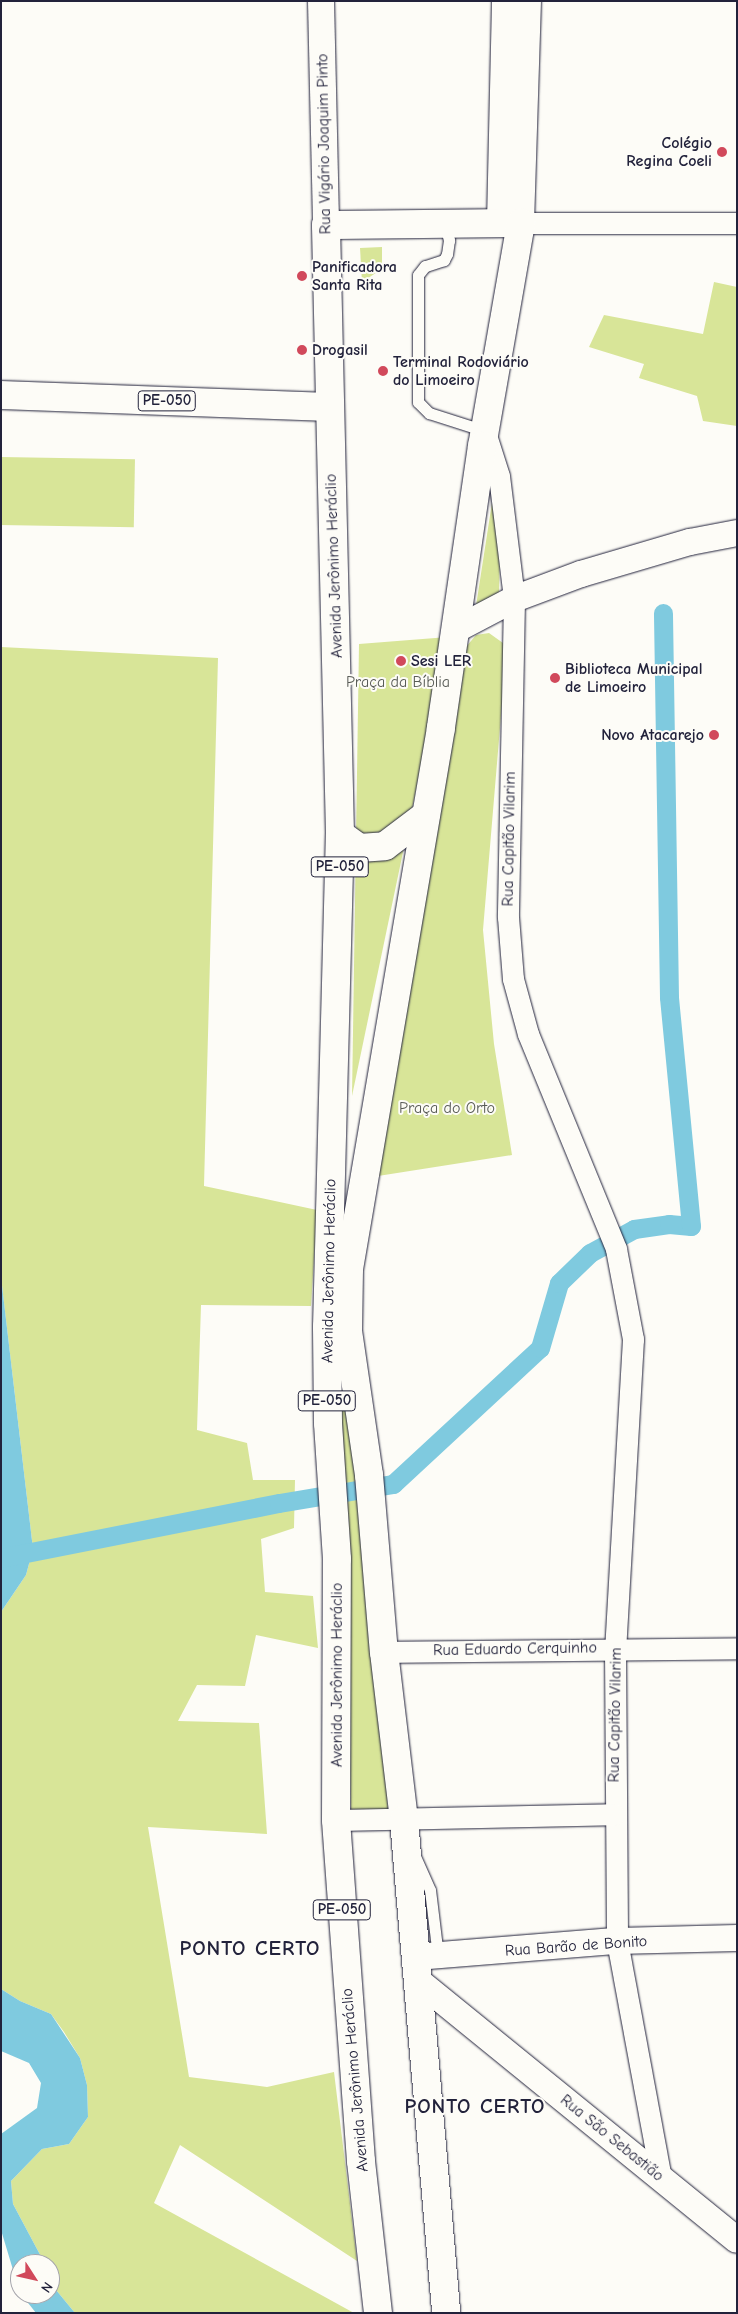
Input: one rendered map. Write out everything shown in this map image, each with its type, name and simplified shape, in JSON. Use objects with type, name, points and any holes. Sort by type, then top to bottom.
[{"type":"main road","points":[[326,225],[510,223]]},
{"type":"main road","name":"PE-050","points":[[485,431],[510,223]]},
{"type":"main road","name":"Rua Vigário Joaquim Pinto","points":[[326,225],[329,407]]},
{"type":"main road","name":"PE-050","points":[[3,395],[329,407]]},
{"type":"main road","name":"Avenida Jerônimo Heráclio","points":[[329,407],[340,834],[327,1327],[328,1423],[335,1507],[336,1820],[361,2162],[378,2313]]},
{"type":"main road","name":"Avenida Jerônimo Heráclio","points":[[446,2313],[424,1964],[405,1833],[384,1652],[369,1475],[348,1331],[349,1269],[457,629],[485,431]]},
{"type":"main road","points":[[340,834],[359,848],[378,848],[397,839],[426,815]]},
{"type":"street","name":"Rua Vigário Joaquim Pinto","points":[[321,1],[326,225]]},
{"type":"street","points":[[505,1],[510,223]]},
{"type":"street","points":[[510,223],[528,1]]},
{"type":"street","points":[[510,223],[737,223]]},
{"type":"street","name":"Rua Capitão Vilarim","points":[[485,431],[499,476],[514,599],[508,917],[513,980],[528,1034],[612,1240],[633,1339],[615,1648],[614,1814],[617,1942],[661,2178]]},
{"type":"street","points":[[457,629],[514,599],[636,557],[737,533]]},
{"type":"street","name":"Rua Eduardo Cerquinho","points":[[384,1652],[737,1648]]},
{"type":"street","points":[[336,1820],[405,1833],[614,1814]]},
{"type":"street","name":"Rua Barão de Bonito","points":[[424,1964],[617,1942],[737,1938]]},
{"type":"street","name":"Rua São Sebastião","points":[[424,1964],[661,2178],[737,2240]]},
{"type":"lane","points":[[444,223],[449,240],[448,254],[444,260],[425,266],[418,275],[418,402],[429,413],[485,431]]},
{"type":"green space","points":[[382,247],[382,269],[362,282],[360,248]]},
{"type":"green space","points":[[714,282],[737,287],[737,426],[703,421],[697,396],[639,378],[644,364],[589,347],[604,315],[703,334]]},
{"type":"green space","points":[[1,457],[135,459],[134,527],[1,525]]},
{"type":"green space","points":[[493,496],[500,551],[499,593],[476,606]]},
{"type":"green space","name":"Praça do Orto","points":[[489,633],[503,643],[506,656],[483,930],[494,1044],[512,1155],[378,1176],[466,647],[476,635]]},
{"type":"green space","name":"Praça da Bíblia","points":[[448,637],[352,1096],[359,644]]},
{"type":"green space","points":[[1,647],[218,658],[204,1186],[317,1210],[311,1306],[201,1305],[197,1430],[247,1443],[253,1480],[295,1480],[294,1528],[261,1539],[265,1592],[313,1596],[318,1648],[256,1635],[245,1686],[197,1685],[178,1721],[259,1723],[267,1834],[148,1827],[189,2077],[267,2087],[334,2072],[357,2261],[180,2145],[154,2203],[354,2313],[75,2313],[60,2295],[60,2254],[40,2254],[13,2204],[11,2181],[42,2149],[69,2144],[88,2117],[87,2085],[80,2058],[64,2032],[51,2014],[20,2001],[1,1989],[1,1612],[26,1575],[33,1549],[1,1277]]},
{"type":"green space","points":[[341,1397],[351,1422],[368,1524],[388,1809],[351,1811]]},
{"type":"water","points":[[1,1277],[33,1549],[26,1575],[1,1612]]},
{"type":"water","points":[[1,1989],[20,2001],[51,2014],[80,2058],[87,2085],[88,2117],[69,2144],[42,2149],[11,2181],[13,2204],[40,2254],[10,2254],[10,2260],[1,2230],[1,2134],[37,2108],[41,2083],[29,2063],[1,2051]]},
{"type":"water","points":[[60,2295],[75,2313],[36,2313],[29,2304],[60,2304]]},
{"type":"waterway","points":[[1,1558],[279,1503],[393,1484],[540,1348],[559,1283],[590,1253],[634,1229],[669,1224],[691,1226],[669,997],[663,613]]},
{"type":"place","name":"Colégio Regina Coeli","points":[[722,152]]},
{"type":"place","name":"Panificadora Santa Rita","points":[[302,276]]},
{"type":"place","name":"Drogasil","points":[[302,350]]},
{"type":"place","name":"Terminal Rodoviário do Limoeiro","points":[[383,371]]},
{"type":"place","name":"Sesi LER","points":[[401,661]]},
{"type":"place","name":"Biblioteca Municipal de Limoeiro","points":[[555,678]]},
{"type":"place","name":"Novo Atacarejo","points":[[714,735]]},
{"type":"district","name":"PONTO CERTO","points":[[250,1948]]},
{"type":"district","name":"PONTO CERTO","points":[[475,2106]]}]
